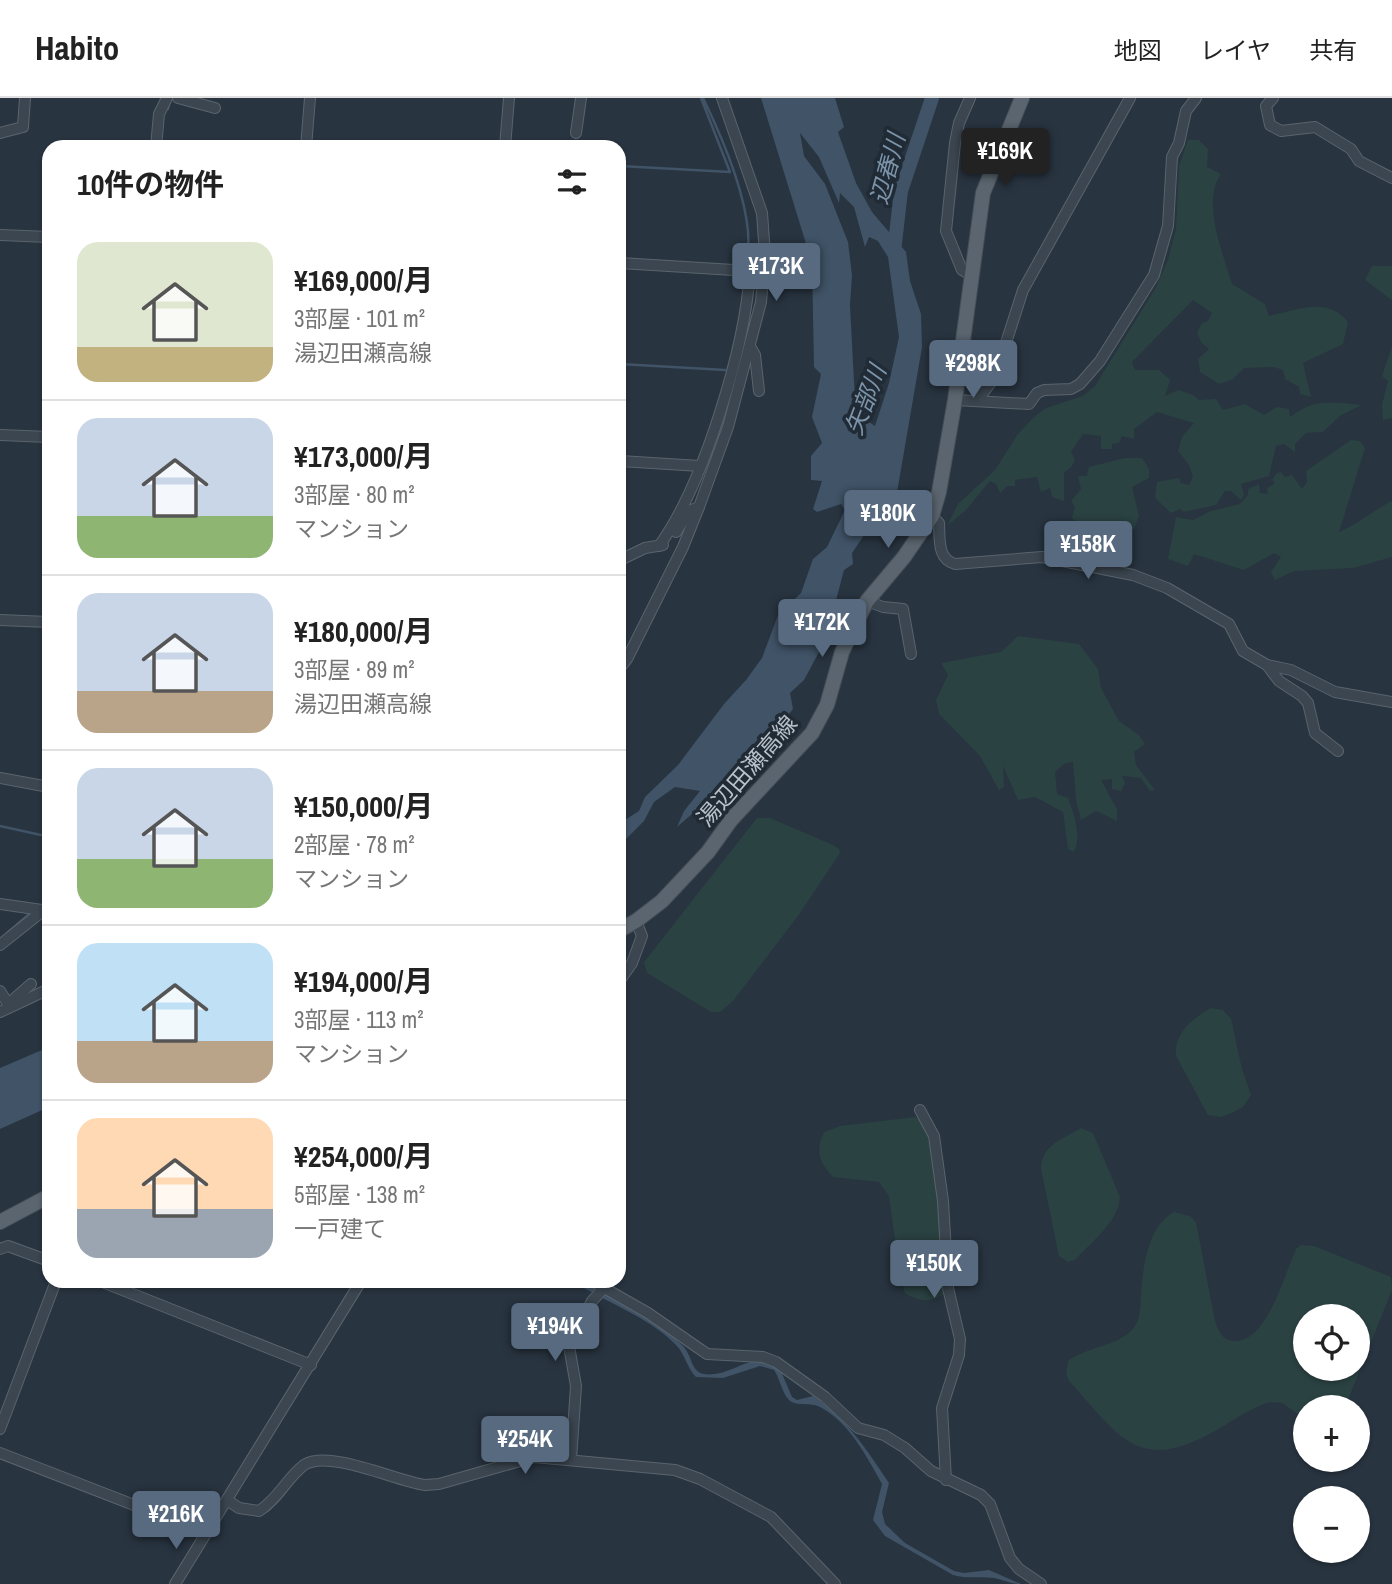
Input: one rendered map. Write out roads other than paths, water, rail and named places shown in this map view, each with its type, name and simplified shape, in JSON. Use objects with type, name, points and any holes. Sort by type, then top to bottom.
[{"type":"main road","name":"湯辺田瀬高線","points":[[626,927],[662,901],[708,852],[731,820],[812,733],[827,705],[842,652],[867,601],[905,557],[932,516],[939,492],[955,400],[983,193],[1022,98]]},
{"type":"main road","points":[[0,1222],[42,1200]]},
{"type":"street","points":[[0,133],[23,128],[25,98]]},
{"type":"street","points":[[157,140],[159,114],[167,98]]},
{"type":"street","points":[[178,98],[215,108]]},
{"type":"street","points":[[307,140],[310,98]]},
{"type":"street","points":[[506,140],[509,98]]},
{"type":"street","points":[[576,133],[581,98]]},
{"type":"street","points":[[626,660],[683,547],[699,507],[728,427],[761,302],[765,231],[760,200],[722,98]]},
{"type":"street","points":[[970,98],[959,123],[955,143],[946,231],[962,270],[971,275]]},
{"type":"street","points":[[977,401],[995,377],[1023,290],[1130,98]]},
{"type":"street","points":[[955,400],[1029,404],[1037,393],[1044,390],[1072,389],[1080,384],[1100,361],[1154,275],[1168,226],[1172,157],[1179,143],[1186,111],[1196,98]]},
{"type":"street","points":[[1273,98],[1266,106],[1270,125],[1281,131],[1315,127],[1351,149],[1359,161],[1392,178]]},
{"type":"street","points":[[0,235],[42,237]]},
{"type":"street","points":[[626,263],[750,271],[745,319],[700,466],[687,498],[659,546]]},
{"type":"street","points":[[751,348],[755,355],[759,391]]},
{"type":"street","points":[[0,435],[42,437]]},
{"type":"street","points":[[626,461],[700,466]]},
{"type":"street","points":[[626,557],[645,548],[671,542],[689,511],[699,507]]},
{"type":"street","points":[[932,516],[939,523],[940,551],[948,562],[955,564],[1042,556],[1133,575],[1178,594],[1229,624],[1243,651],[1267,665],[1292,670],[1335,692],[1392,702]]},
{"type":"street","points":[[867,601],[883,607],[903,609],[911,654]]},
{"type":"street","points":[[0,620],[42,622]]},
{"type":"street","points":[[1267,665],[1279,681],[1302,695],[1308,703],[1315,733],[1319,738],[1341,749]]},
{"type":"street","points":[[0,778],[42,786]]},
{"type":"street","points":[[0,904],[42,908]]},
{"type":"street","points":[[0,945],[42,911]]},
{"type":"street","points":[[626,972],[642,936],[636,921]]},
{"type":"street","points":[[6,1008],[31,984]]},
{"type":"street","points":[[0,991],[6,1008]]},
{"type":"street","points":[[6,1008],[42,992]]},
{"type":"street","points":[[920,1110],[934,1136],[943,1201],[948,1288],[960,1339],[960,1355],[942,1408],[946,1480]]},
{"type":"street","points":[[0,1249],[8,1246],[42,1258]]},
{"type":"street","points":[[0,1429],[53,1288]]},
{"type":"street","points":[[118,1288],[312,1365]]},
{"type":"street","points":[[184,1582],[206,1533],[312,1365],[357,1288]]},
{"type":"street","points":[[571,1460],[576,1386],[569,1346],[592,1301],[604,1288],[648,1313],[707,1354],[763,1357],[776,1362],[825,1397],[858,1427],[884,1435],[946,1480],[968,1486],[990,1504],[1010,1558],[1019,1569],[1041,1584]]},
{"type":"street","points":[[0,1453],[206,1533]]},
{"type":"street","points":[[227,1500],[249,1512],[259,1511],[271,1504],[301,1468],[319,1460],[425,1485],[439,1484],[534,1457],[675,1470],[700,1479],[771,1517],[835,1584]]},
{"type":"water","points":[[761,98],[835,98],[844,127],[838,132],[856,183],[872,212],[906,252],[910,281],[921,314],[922,347],[894,510],[877,516],[852,553],[853,564],[844,570],[834,608],[827,613],[825,641],[804,680],[790,693],[793,709],[748,759],[730,790],[719,802],[700,807],[677,827],[684,811],[700,791],[675,787],[654,802],[644,821],[626,839],[626,819],[639,811],[645,797],[678,765],[762,658],[778,615],[801,593],[813,559],[827,547],[845,510],[841,504],[817,512],[813,509],[822,481],[811,480],[811,456],[822,443],[812,417],[821,374],[814,367],[812,263]],"holes":[[[800,133],[819,157],[839,203],[840,193],[854,207],[865,247],[869,237],[878,241],[888,257],[899,337],[889,383],[875,426],[866,420],[855,401],[850,305],[852,275],[848,242],[825,184],[804,156]]]},
{"type":"water","points":[[42,1050],[42,1110],[0,1129],[0,1068]]},
{"type":"water","points":[[595,1288],[613,1297],[662,1328],[683,1346],[700,1373],[719,1373],[760,1360],[780,1369],[792,1397],[797,1400],[813,1396],[846,1425],[864,1447],[889,1483],[882,1512],[885,1524],[905,1543],[954,1571],[964,1573],[989,1570],[1021,1584],[994,1578],[953,1575],[885,1536],[873,1520],[882,1484],[863,1452],[848,1431],[830,1414],[820,1407],[789,1400],[774,1370],[760,1366],[723,1378],[696,1377],[679,1349],[665,1335],[640,1318],[586,1289]]},
{"type":"waterway","points":[[626,166],[730,172],[701,98]]},
{"type":"waterway","points":[[703,98],[724,145],[742,198],[748,231],[747,269]]},
{"type":"waterway","name":"辺春川","points":[[894,252],[901,191],[932,98]]},
{"type":"waterway","points":[[168,109],[169,102]]},
{"type":"waterway","points":[[626,364],[725,370]]},
{"type":"waterway","points":[[0,826],[41,835]]},
{"type":"waterway","points":[[7,933],[28,915]]},
{"type":"water label","name":"矢部川","points":[[866,400]]}]
